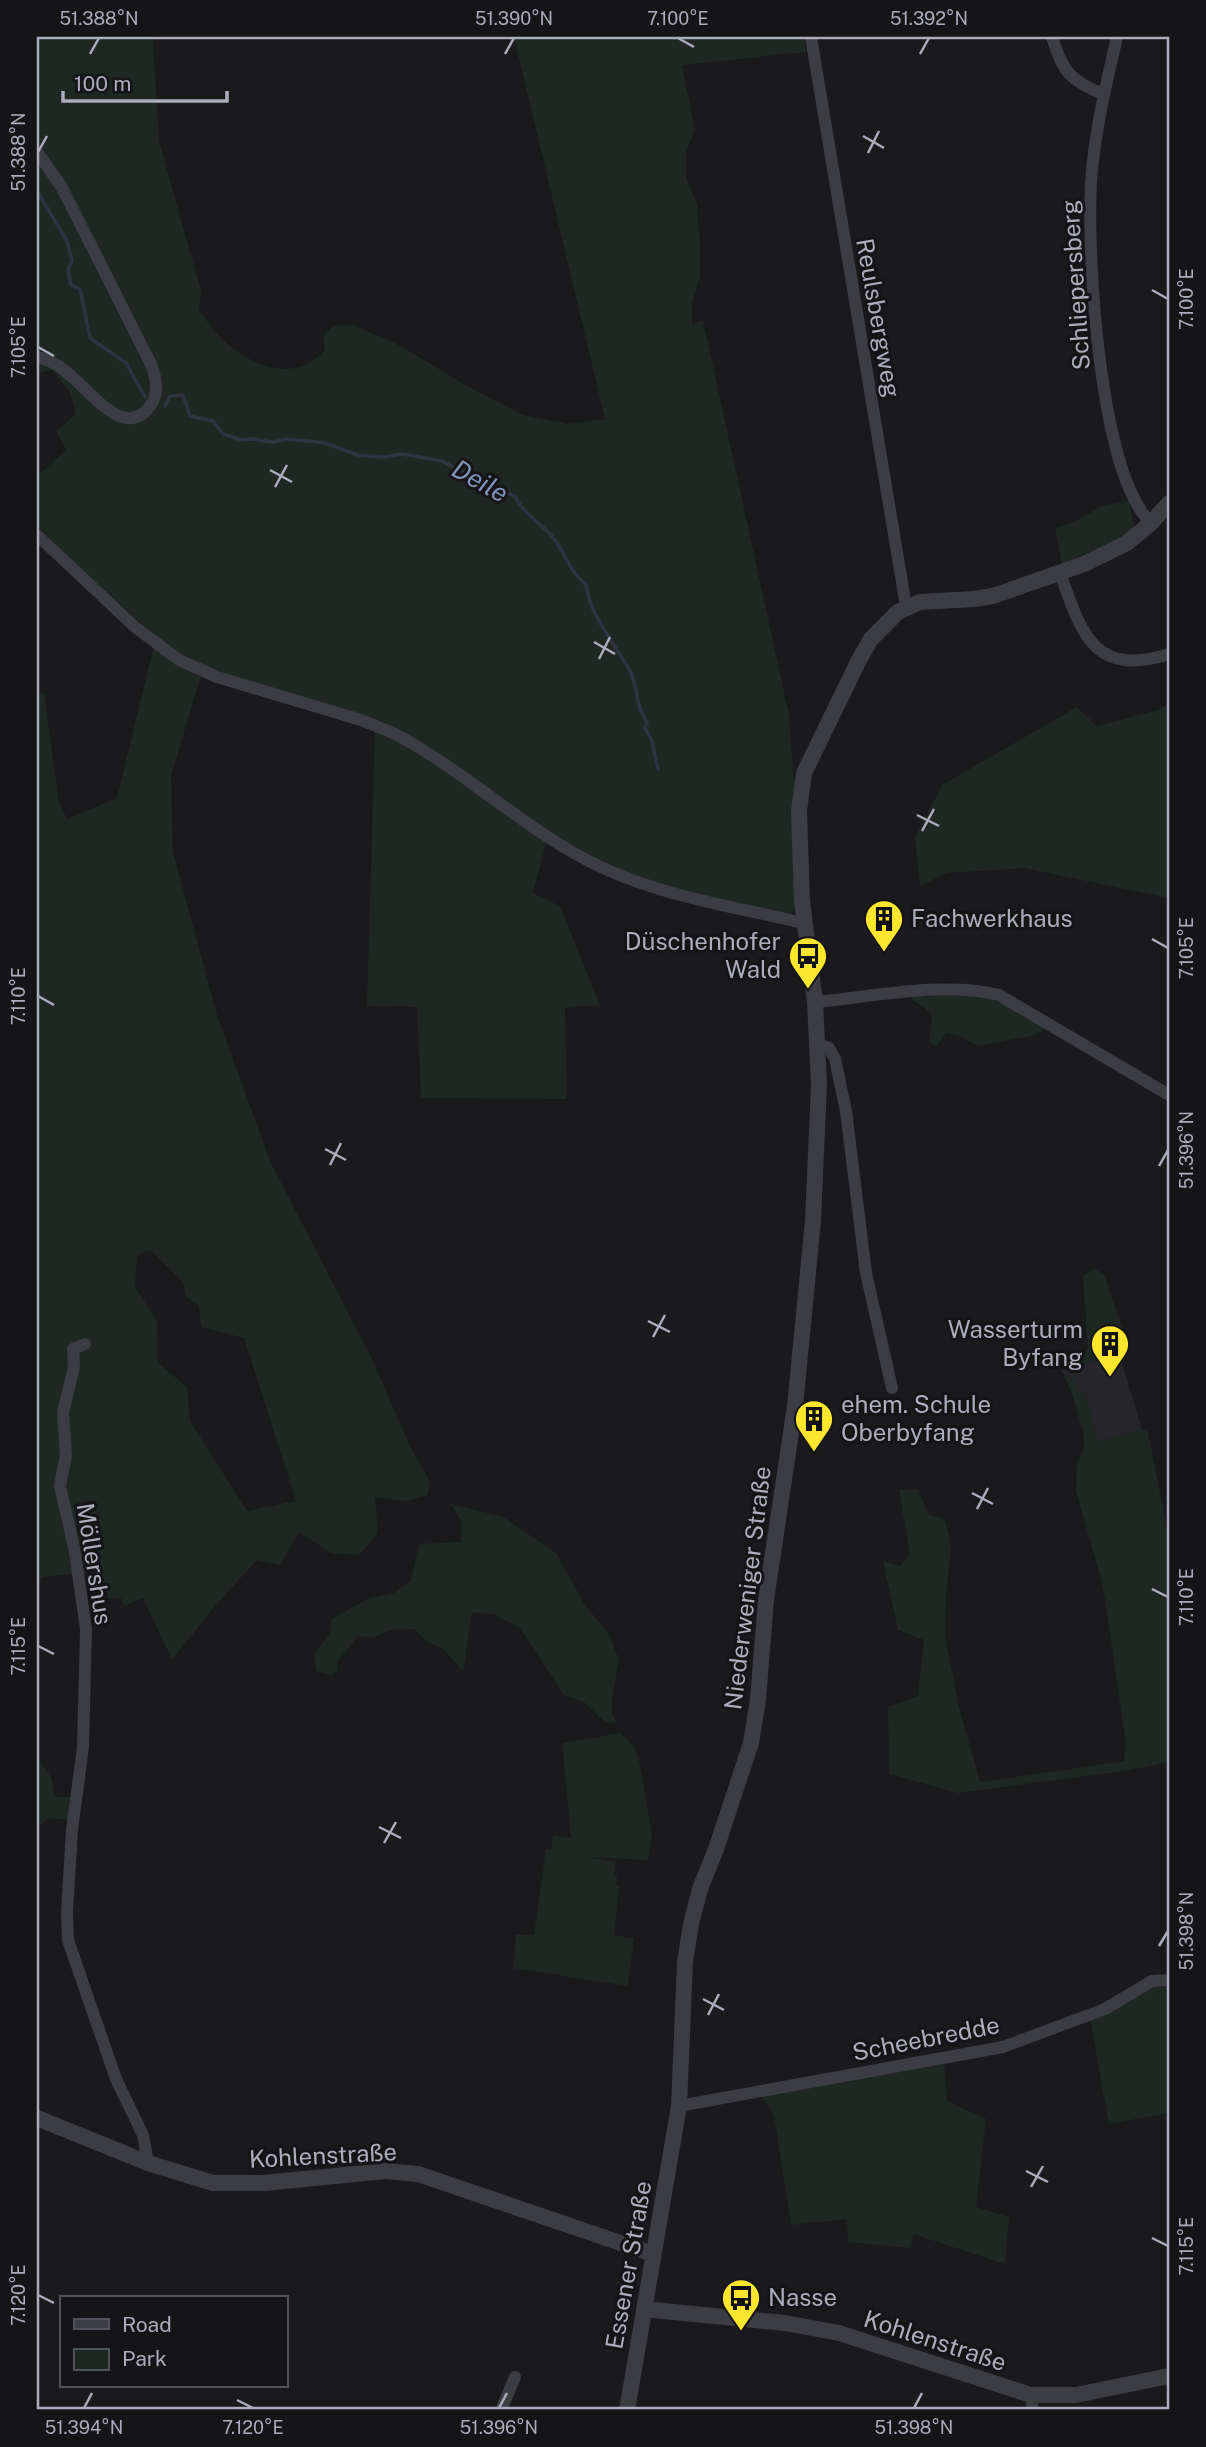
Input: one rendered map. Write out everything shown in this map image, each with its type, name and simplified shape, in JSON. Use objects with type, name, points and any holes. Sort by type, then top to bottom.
[{"type":"street","name":"Reulsbergweg","points":[[811,37],[906,606]]},
{"type":"street","points":[[1052,37],[1066,73],[1076,82],[1104,94]]},
{"type":"street","name":"Schliepersberg","points":[[1117,37],[1104,94],[1091,182],[1093,299],[1106,404],[1120,458],[1138,508],[1151,523]]},
{"type":"street","points":[[37,152],[61,186],[151,364],[157,384],[154,399],[148,409],[138,416],[121,416],[52,362],[37,357]]},
{"type":"street","points":[[906,606],[920,602],[982,598],[1060,573],[1127,543],[1169,503]]},
{"type":"street","points":[[37,535],[135,627],[179,660],[217,677],[361,720],[393,733],[561,845],[609,871],[680,894],[804,923]]},
{"type":"street","points":[[1060,573],[1079,626],[1094,646],[1112,656],[1129,660],[1152,659],[1169,654]]},
{"type":"street","name":"Niederweniger Straße","points":[[676,2128],[685,1962],[700,1889],[750,1750],[758,1700],[766,1600],[795,1406],[809,1266],[819,1110],[818,1044],[804,923],[799,811],[804,774],[871,639],[906,606]]},
{"type":"street","points":[[815,1002],[940,989],[992,993],[1169,1095]]},
{"type":"street","points":[[818,1044],[832,1051],[838,1072],[846,1111],[866,1273],[892,1388]]},
{"type":"street","name":"Möllershus","points":[[85,1344],[73,1349],[74,1367],[63,1412],[66,1455],[60,1486],[75,1552],[86,1629],[83,1748],[72,1830],[68,1940],[116,2079],[143,2135],[148,2163]]},
{"type":"street","name":"Scheebredde","points":[[679,2106],[1003,2047],[1105,2009],[1152,1981],[1169,1980]]},
{"type":"street","name":"Kohlenstraße","points":[[37,2119],[148,2163],[194,2178],[226,2184],[385,2171],[411,2173],[454,2185],[653,2254]]},
{"type":"street","name":"Essener Straße","points":[[627,2410],[676,2128]]},
{"type":"street","name":"Kohlenstraße","points":[[644,2309],[785,2323],[839,2333],[1032,2403],[1169,2376]]},
{"type":"street","points":[[501,2410],[515,2377]]},
{"type":"shaded area","points":[[1119,1354],[1142,1429],[1098,1442],[1085,1391],[1080,1392],[1070,1377],[1064,1376],[1061,1369],[1070,1371],[1078,1365]]},
{"type":"green space","points":[[37,37],[155,37],[153,41],[159,141],[201,291],[199,310],[231,347],[258,363],[272,367],[301,367],[314,360],[325,349],[323,336],[333,326],[353,325],[401,346],[467,386],[523,415],[567,424],[605,419],[514,37],[804,37],[806,52],[682,65],[695,130],[686,152],[686,178],[697,204],[700,244],[700,277],[692,303],[692,324],[703,320],[789,715],[795,794],[797,906],[789,915],[649,885],[548,836],[533,893],[560,906],[600,1005],[565,1008],[567,1099],[421,1098],[417,1007],[367,1006],[375,726],[202,672],[171,776],[173,852],[217,1015],[271,1163],[373,1361],[409,1444],[430,1482],[428,1495],[406,1501],[375,1497],[378,1533],[359,1555],[331,1553],[299,1532],[280,1565],[257,1560],[172,1660],[143,1598],[124,1606],[121,1598],[109,1599],[105,1584],[98,1585],[92,1572],[42,1577],[37,1586],[37,692],[44,693],[59,802],[67,819],[117,798],[156,637],[70,560],[37,525],[37,474],[66,450],[56,431],[76,414],[70,392],[52,370],[37,373]],"holes":[[[150,1250],[183,1282],[186,1297],[199,1306],[201,1327],[244,1338],[296,1501],[247,1511],[190,1421],[187,1387],[158,1363],[157,1321],[135,1287],[137,1255]]]},
{"type":"green space","points":[[1129,501],[1134,526],[1126,536],[1062,564],[1055,528],[1074,522],[1102,506]]},
{"type":"green space","points":[[1169,704],[1169,898],[1024,868],[947,873],[920,886],[915,838],[942,785],[1077,707],[1097,726],[1158,710]]},
{"type":"green space","points":[[910,993],[991,994],[1045,1025],[1043,1031],[1031,1036],[978,1046],[960,1036],[946,1033],[937,1046],[929,1042],[932,1016],[912,1000]]},
{"type":"green space","points":[[1095,1269],[1104,1275],[1123,1329],[1119,1354],[1078,1365],[1070,1371],[1061,1369],[1088,1349],[1083,1275]]},
{"type":"green space","points":[[1064,1376],[1076,1383],[1080,1392],[1085,1390],[1098,1442],[1142,1429],[1148,1432],[1169,1538],[1169,1762],[1124,1771],[958,1793],[889,1774],[888,1707],[918,1696],[924,1640],[898,1630],[883,1561],[901,1566],[910,1554],[899,1490],[918,1489],[929,1515],[945,1519],[951,1546],[945,1636],[959,1707],[980,1782],[1124,1761],[1126,1744],[1103,1586],[1076,1491],[1077,1463],[1084,1447],[1083,1432]]},
{"type":"green space","points":[[451,1504],[503,1517],[556,1553],[585,1605],[609,1634],[619,1660],[612,1697],[612,1715],[618,1724],[605,1722],[584,1702],[564,1695],[520,1628],[495,1615],[472,1612],[463,1671],[443,1649],[427,1641],[414,1629],[390,1630],[373,1638],[358,1636],[337,1662],[338,1671],[331,1675],[316,1671],[314,1654],[329,1635],[332,1619],[369,1598],[394,1593],[411,1580],[419,1544],[461,1542],[462,1523]]},
{"type":"green space","points":[[621,1733],[635,1748],[639,1760],[652,1834],[648,1860],[590,1857],[616,1862],[614,1874],[617,1875],[616,1886],[619,1887],[614,1935],[634,1938],[628,1986],[513,1968],[516,1935],[534,1935],[546,1849],[551,1850],[553,1835],[571,1838],[562,1743]]},
{"type":"green space","points":[[37,1758],[51,1777],[55,1797],[73,1797],[70,1820],[48,1818],[37,1829]]},
{"type":"green space","points":[[1169,1983],[1169,2113],[1109,2124],[1090,2018],[1141,1991]]},
{"type":"green space","points":[[944,2062],[947,2101],[986,2119],[976,2207],[1009,2217],[1005,2264],[913,2234],[911,2248],[848,2242],[847,2219],[791,2225],[774,2115],[759,2094]]},
{"type":"waterway","name":"Deile","points":[[37,191],[67,241],[72,260],[68,270],[71,285],[80,289],[90,338],[126,363],[145,397]]},
{"type":"waterway","name":"Deile","points":[[165,406],[170,396],[183,395],[190,416],[213,421],[223,434],[242,440],[273,442],[288,439],[325,443],[358,455],[384,457],[402,454],[442,461],[459,470],[483,477],[500,491],[515,496],[518,503],[555,540],[572,569],[586,585],[598,619],[633,678],[658,770]]},
{"type":"place","name":"Fachwerkhaus","points":[[884,953]]},
{"type":"place","name":"Düschenhofer Wald","points":[[808,990]]},
{"type":"place","name":"Wasserturm Byfang","points":[[1110,1378]]},
{"type":"place","name":"ehem. Schule Oberbyfang","points":[[814,1453]]},
{"type":"place","name":"Nasse","points":[[741,2332]]}]
